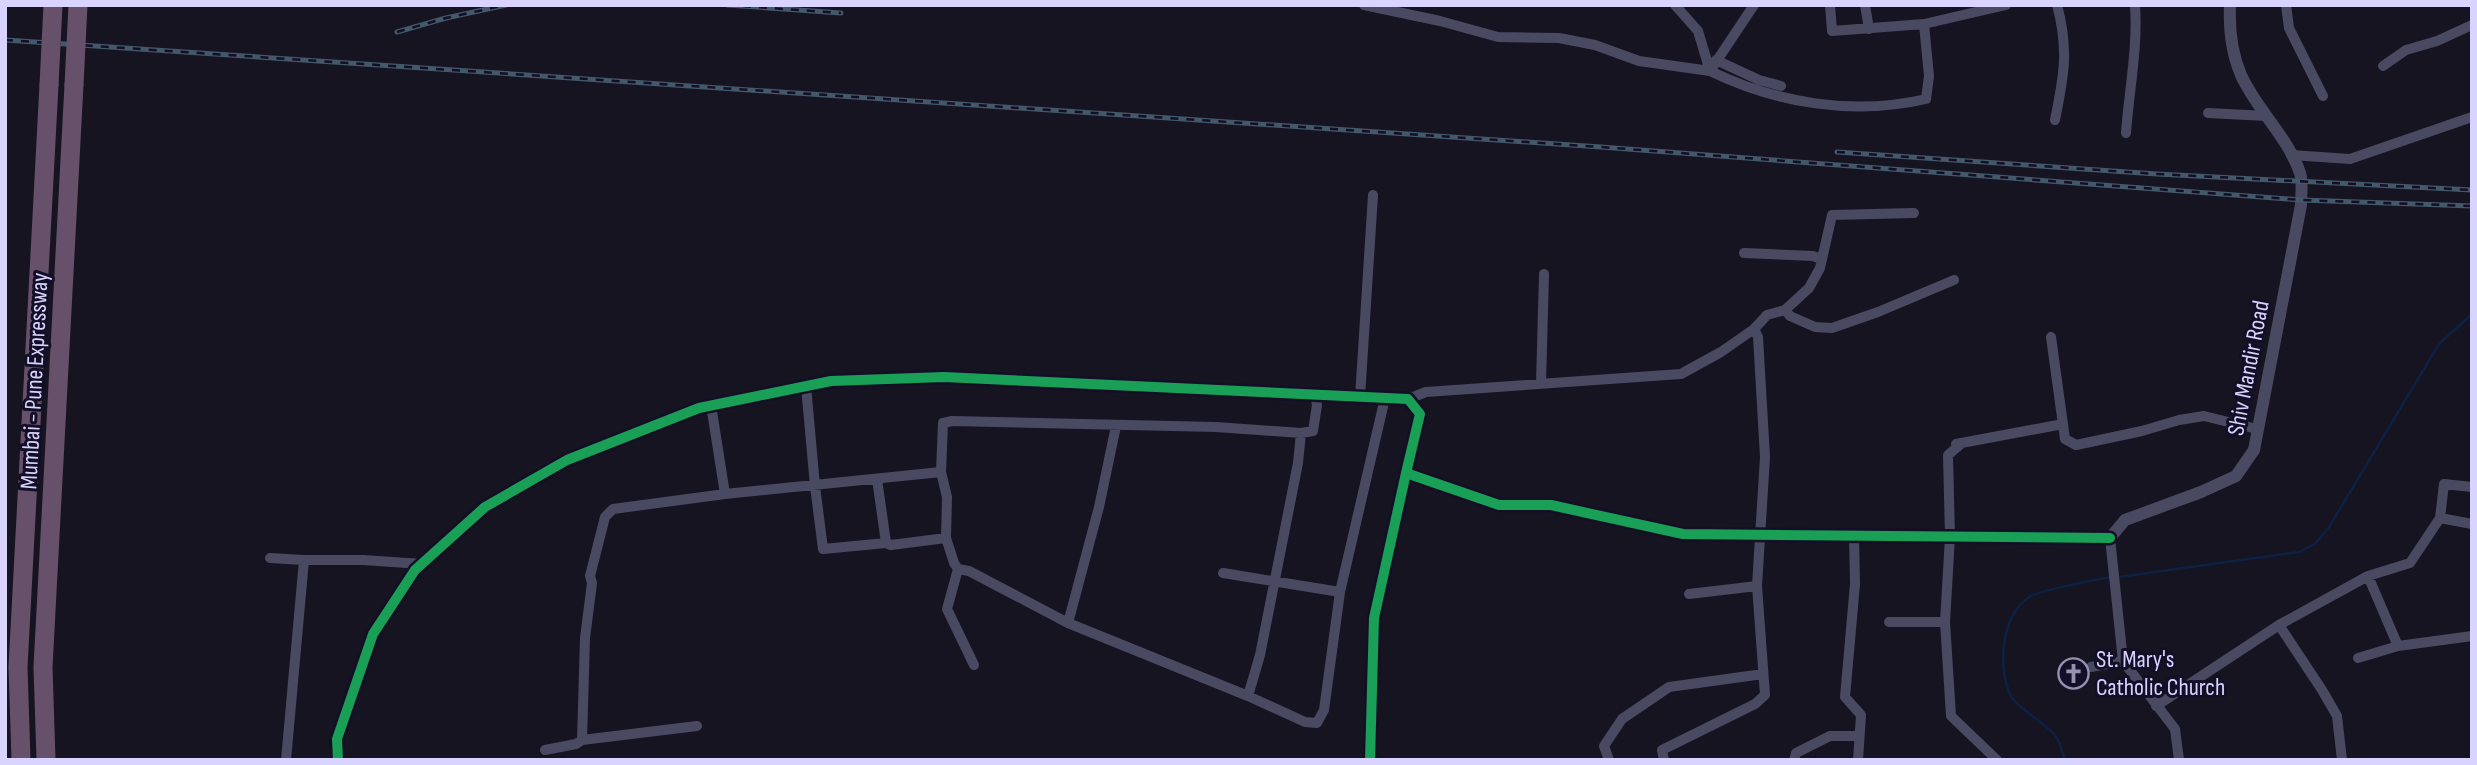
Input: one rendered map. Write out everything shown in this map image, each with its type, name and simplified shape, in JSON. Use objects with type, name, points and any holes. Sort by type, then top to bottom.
[{"type":"highway","name":"Mumbai - Pune Expressway","points":[[21,760],[18,667],[53,5]]},
{"type":"highway","name":"Mumbai - Pune Expressway","points":[[46,760],[43,667],[78,5]]},
{"type":"street","points":[[1364,5],[1498,37],[1559,38],[1595,45],[1639,61],[1710,71],[1732,82],[1794,101],[1843,106],[1902,105],[1926,99],[1930,76],[1924,24]]},
{"type":"street","points":[[1675,5],[1698,31],[1710,71]]},
{"type":"street","points":[[1710,71],[1755,5]]},
{"type":"street","points":[[1830,5],[1832,31],[1924,24],[2007,5]]},
{"type":"street","points":[[1865,5],[1868,29]]},
{"type":"street","points":[[2055,120],[2065,70],[2064,31],[2057,5]]},
{"type":"street","points":[[2126,133],[2136,51],[2135,5]]},
{"type":"street","name":"Shiv Mandir Road","points":[[2110,538],[2125,520],[2236,476],[2253,450],[2301,205],[2300,174],[2241,74],[2229,28],[2230,5]]},
{"type":"street","points":[[2286,5],[2289,28],[2323,96]]},
{"type":"street","points":[[2383,66],[2406,50],[2437,41],[2472,24]]},
{"type":"street","points":[[1716,60],[1759,80],[1781,86]]},
{"type":"street","points":[[2208,113],[2267,116]]},
{"type":"street","points":[[2291,155],[2350,159],[2472,117]]},
{"type":"street","points":[[1360,397],[1373,195]]},
{"type":"street","points":[[338,760],[337,739],[373,635],[415,570],[485,507],[568,460],[699,408],[831,381],[944,377],[1408,399],[1426,392],[1681,374],[1721,352],[1754,329],[1767,315],[1785,310],[1809,288],[1820,268],[1832,215],[1914,214]]},
{"type":"street","points":[[1744,253],[1813,256],[1821,259]]},
{"type":"street","points":[[1541,383],[1544,274]]},
{"type":"street","points":[[1785,310],[1790,316],[1815,327],[1832,328],[1954,280]]},
{"type":"street","points":[[1664,760],[1662,750],[1755,704],[1766,695],[1757,586],[1758,535],[1765,457],[1758,337],[1754,329]]},
{"type":"street","points":[[2051,337],[2065,439],[2076,445],[2204,416],[2257,429]]},
{"type":"street","points":[[806,386],[823,549],[946,538]]},
{"type":"street","points":[[974,665],[947,609],[958,569],[946,538],[947,497],[941,472],[943,423],[952,421],[1216,427],[1301,433],[1313,431],[1317,405],[1315,395]]},
{"type":"street","points":[[958,569],[969,571],[1068,623],[1305,722],[1317,723],[1324,710],[1340,592],[1385,398]]},
{"type":"street","points":[[1370,760],[1374,618],[1420,414],[1408,399]]},
{"type":"street","points":[[710,405],[725,494]]},
{"type":"street","points":[[1997,760],[1951,716],[1945,622],[1950,537],[1948,455],[1956,444],[2063,424]]},
{"type":"street","points":[[1068,623],[1100,508],[1116,426]]},
{"type":"street","points":[[1248,696],[1260,654],[1290,504],[1301,433]]},
{"type":"street","points":[[582,740],[585,638],[592,583],[590,576],[605,517],[612,509],[725,494],[941,472]]},
{"type":"street","points":[[1406,473],[1499,505],[1551,505],[1683,534],[2110,538],[2123,661],[2175,729],[2179,760]]},
{"type":"street","points":[[877,479],[886,543]]},
{"type":"street","points":[[2156,706],[2279,625],[2368,576],[2410,563],[2440,518],[2444,484],[2472,486]]},
{"type":"street","points":[[2440,518],[2472,524]]},
{"type":"street","points":[[1854,536],[1855,584],[1845,697],[1861,715],[1858,760]]},
{"type":"street","points":[[270,558],[422,564]]},
{"type":"street","points":[[286,760],[303,560]]},
{"type":"street","points":[[1223,573],[1340,592]]},
{"type":"street","points":[[2368,576],[2398,646]]},
{"type":"street","points":[[1689,594],[1757,586]]},
{"type":"street","points":[[1889,622],[1945,622]]},
{"type":"street","points":[[2279,625],[2337,716],[2342,760]]},
{"type":"street","points":[[2358,658],[2398,646],[2472,636]]},
{"type":"street","points":[[2091,667],[2123,661]]},
{"type":"street","points":[[1609,760],[1604,746],[1622,719],[1669,687],[1763,674]]},
{"type":"street","points":[[545,750],[576,744],[582,740],[697,726]]},
{"type":"street","points":[[1794,760],[1796,753],[1830,736],[1858,736]]},
{"type":"waterway","points":[[2119,577],[2299,552],[2315,544],[2329,527],[2439,344],[2472,314]]},
{"type":"waterway","points":[[2065,760],[2055,735],[2011,696],[2003,657],[2007,629],[2020,606],[2035,594],[2113,577]]},
{"type":"railway","points":[[397,32],[506,5]]},
{"type":"railway","points":[[727,5],[841,13]]},
{"type":"railway","points":[[5,40],[1601,147],[2301,200],[2472,206]]},
{"type":"railway","points":[[1837,152],[2157,174],[2472,190]]},
{"type":"cycle path","points":[[338,760],[337,739],[373,634],[415,570],[485,507],[567,460],[699,408],[831,381],[944,377],[1408,399],[1420,414],[1406,473]]},
{"type":"cycle path","points":[[1370,760],[1374,618],[1406,473],[1499,505],[1551,505],[1683,534],[2110,538]]},
{"type":"place","name":"St. Mary's Catholic Church","points":[[2073,673]]}]
